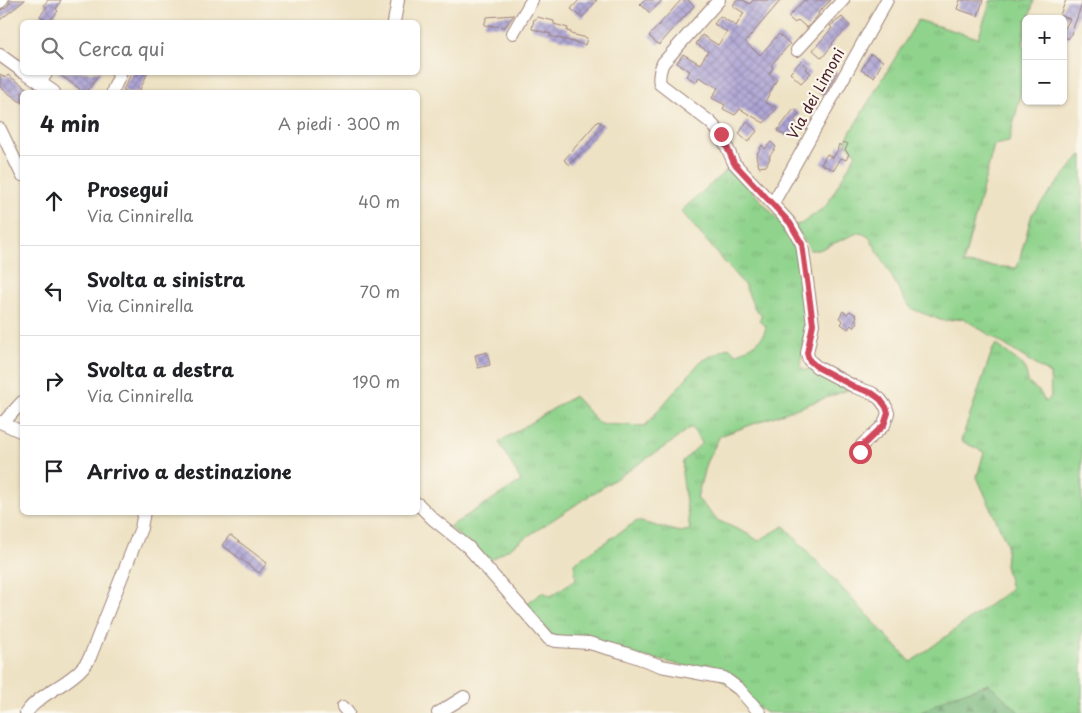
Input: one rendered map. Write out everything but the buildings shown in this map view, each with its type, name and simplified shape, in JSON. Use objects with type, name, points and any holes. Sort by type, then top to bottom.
[{"type":"street","points":[[394,20],[398,0]]},
{"type":"street","points":[[513,33],[532,0]]},
{"type":"street","points":[[719,0],[663,63],[659,71],[660,84],[710,122],[721,134],[734,163],[790,223],[802,244],[813,324],[807,353],[809,360],[817,367],[855,387],[872,393],[880,399],[888,413],[884,425],[862,446],[860,452]]},
{"type":"street","points":[[797,50],[842,0]]},
{"type":"street","name":"Via dei Limoni","points":[[773,203],[887,0]]},
{"type":"street","points":[[0,55],[20,69]]},
{"type":"street","points":[[29,75],[44,85]]},
{"type":"street","points":[[113,90],[120,75]]},
{"type":"street","points":[[0,129],[20,171]]},
{"type":"street","points":[[20,404],[1,422],[20,431]]},
{"type":"street","points":[[420,506],[468,547],[549,639],[589,643],[661,666],[724,678],[739,689],[760,713]]},
{"type":"street","points":[[26,713],[42,697],[74,676],[83,668],[90,657],[141,528],[143,515]]},
{"type":"street","points":[[438,713],[464,697]]},
{"type":"green space","points":[[991,0],[1034,0],[1030,15],[1022,15],[1022,85],[1009,142],[994,145],[963,264],[1017,268],[1032,214],[1082,155],[1082,713],[1020,713],[989,684],[947,698],[920,713],[766,713],[709,670],[712,666],[709,663],[699,669],[552,636],[526,604],[543,592],[551,596],[576,579],[574,563],[637,521],[680,532],[690,530],[682,473],[683,461],[702,443],[691,427],[672,442],[488,562],[449,527],[521,481],[499,442],[574,396],[600,424],[645,426],[700,362],[729,347],[736,354],[759,340],[765,332],[766,326],[759,321],[762,315],[755,309],[745,286],[681,211],[730,167],[785,227],[796,246],[801,266],[808,323],[801,367],[806,370],[812,369],[848,390],[720,436],[706,463],[697,498],[717,520],[750,535],[758,541],[784,526],[911,662],[1011,589],[1005,565],[1007,544],[977,477],[984,452],[961,441],[996,344],[1024,366],[1029,384],[1040,392],[1045,402],[1051,397],[1050,374],[963,318],[943,321],[912,309],[906,302],[870,238],[864,234],[857,233],[819,250],[810,250],[794,225],[801,224],[826,206],[856,154],[845,141],[918,20],[978,38]]},
{"type":"green space","points":[[989,684],[1020,713],[920,713],[947,698]]},
{"type":"route","points":[[721,134],[734,163],[790,223],[802,244],[813,324],[807,353],[809,360],[817,367],[855,387],[872,393],[886,407],[888,413],[884,425],[862,446],[860,452]]}]
